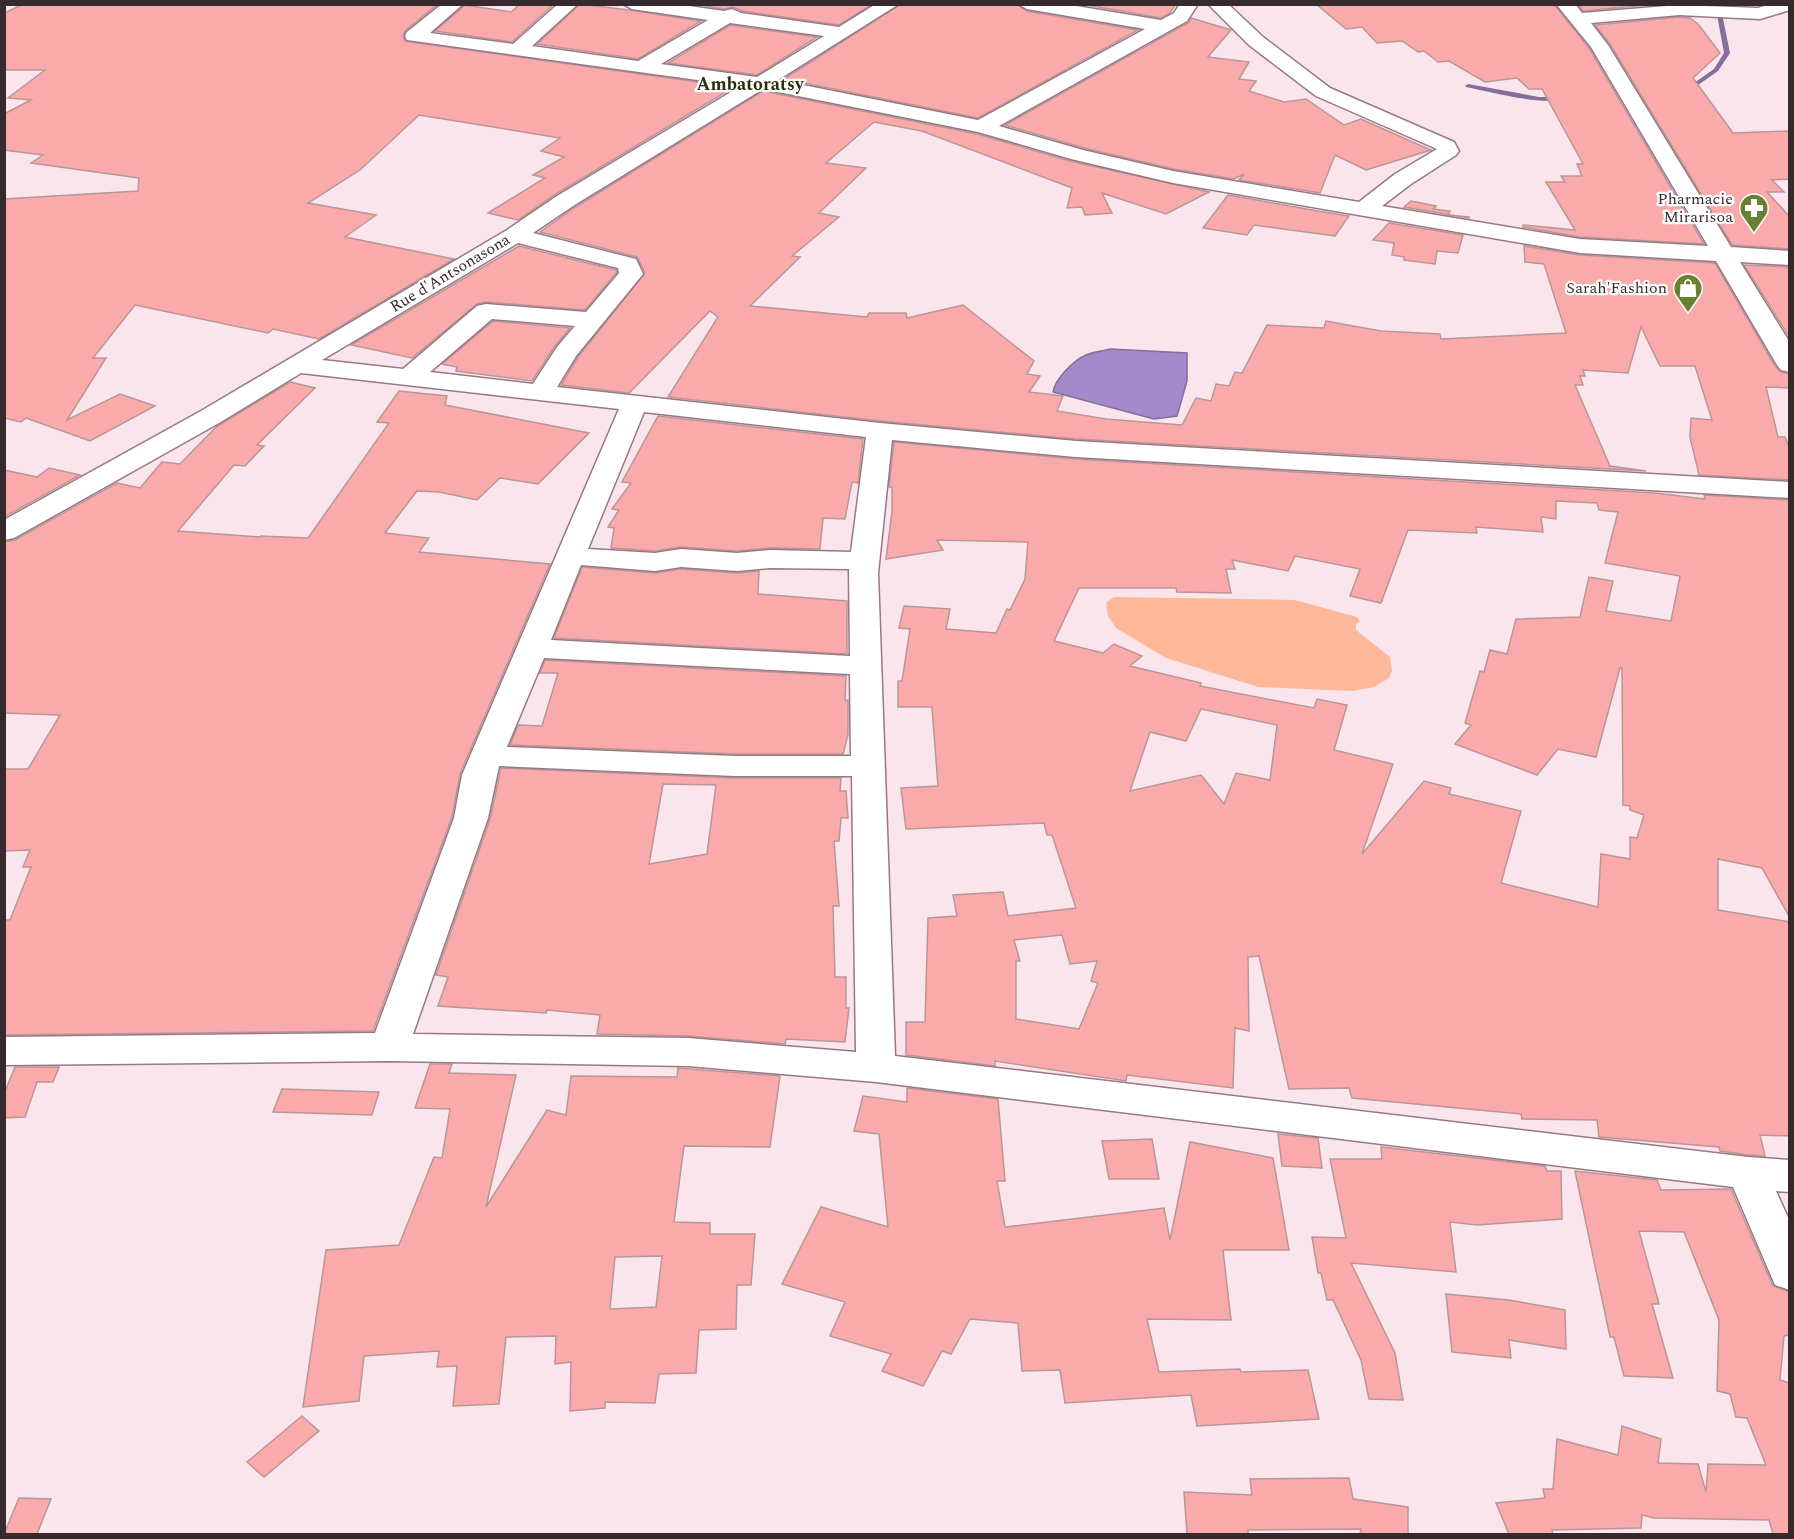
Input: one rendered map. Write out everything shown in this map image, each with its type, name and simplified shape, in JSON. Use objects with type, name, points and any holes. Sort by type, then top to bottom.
[{"type":"street","points":[[454,4],[414,36],[761,82],[981,127],[1078,155],[1173,177],[1580,246],[1636,252],[1720,252],[1790,258]]},
{"type":"street","points":[[518,49],[569,4]]},
{"type":"street","points":[[643,66],[749,4]]},
{"type":"street","name":"Rue d'Antsonasona","points":[[4,532],[210,417],[515,235],[575,195],[890,4]]},
{"type":"street","points":[[1027,4],[1163,26]]},
{"type":"street","points":[[981,127],[1181,17],[1189,4]]},
{"type":"street","points":[[1217,4],[1256,41],[1323,92],[1447,146],[1449,152],[1403,179],[1362,210]]},
{"type":"street","points":[[1572,12],[1679,10],[1760,14],[1789,4]]},
{"type":"street","points":[[646,5],[843,33]]},
{"type":"street","points":[[1572,12],[1599,45],[1720,252],[1790,365]]},
{"type":"street","points":[[515,235],[628,264],[631,274],[591,320],[540,393]]},
{"type":"street","points":[[408,378],[486,311],[591,320]]},
{"type":"street","points":[[296,365],[880,431],[1076,449],[1790,490]]},
{"type":"street","points":[[389,1047],[471,818],[479,775],[635,404]]},
{"type":"street","points":[[876,1068],[864,561],[880,431]]},
{"type":"street","points":[[571,556],[655,562],[681,558],[737,562],[771,559],[864,561]]},
{"type":"street","points":[[532,648],[865,666]]},
{"type":"street","points":[[487,756],[735,766],[868,766]]},
{"type":"street","points":[[4,1051],[389,1047],[688,1052],[876,1068],[1748,1173],[1790,1176]]},
{"type":"street","points":[[1748,1173],[1790,1274]]},
{"type":"shaded area","points":[[1110,349],[1187,353],[1187,381],[1177,416],[1154,419],[1053,392],[1061,376],[1081,357]]},
{"type":"shaded area","points":[[1114,597],[1295,600],[1357,617],[1360,621],[1356,624],[1356,630],[1390,657],[1392,671],[1389,678],[1374,687],[1352,691],[1258,687],[1166,658],[1116,628],[1108,616],[1106,603]]},
{"type":"building","points":[[24,4],[438,4],[406,30],[403,35],[405,41],[734,87],[556,194],[518,220],[488,213],[545,178],[533,175],[564,157],[541,151],[560,138],[419,115],[360,170],[308,203],[376,215],[345,237],[454,259],[319,339],[273,329],[268,333],[135,305],[93,358],[106,358],[67,420],[120,394],[155,406],[90,441],[26,418],[21,422],[4,418],[4,199],[138,191],[139,178],[31,163],[43,155],[4,150],[4,114],[31,100],[8,98],[45,70],[4,70],[4,13]]},
{"type":"building","points":[[520,4],[554,4],[512,42],[435,31],[465,5],[511,12]]},
{"type":"building","points":[[580,4],[701,21],[638,59],[537,44]]},
{"type":"building","points":[[694,4],[871,5],[839,25],[742,11],[733,7],[724,9]]},
{"type":"building","points":[[901,4],[1016,4],[1027,11],[1138,30],[978,118],[784,79]]},
{"type":"building","points":[[1081,4],[1176,4],[1170,13],[1161,18]]},
{"type":"building","points":[[1316,4],[1554,4],[1589,48],[1704,244],[1580,237],[1523,227],[1523,225],[1575,230],[1546,182],[1565,182],[1561,176],[1582,176],[1577,164],[1583,164],[1542,89],[1529,89],[1517,78],[1485,82],[1449,61],[1438,62],[1424,51],[1418,52],[1402,41],[1377,43],[1362,27],[1346,29]]},
{"type":"building","points":[[1578,4],[1658,4],[1583,11]]},
{"type":"building","points":[[1679,17],[1690,18],[1698,24],[1720,53],[1693,78],[1733,133],[1790,131],[1790,179],[1772,180],[1784,192],[1767,192],[1790,217],[1790,249],[1732,245],[1610,44],[1595,25]]},
{"type":"building","points":[[1191,18],[1231,30],[1208,57],[1249,62],[1239,79],[1256,81],[1249,91],[1284,102],[1306,99],[1344,125],[1361,119],[1431,150],[1366,170],[1335,155],[1320,193],[1239,180],[1244,174],[1234,179],[1173,169],[1084,148],[1005,125],[1188,23]]},
{"type":"building","points":[[730,25],[817,37],[757,75],[668,63]]},
{"type":"building","points":[[763,91],[977,134],[1070,161],[1209,192],[1166,214],[1102,193],[1112,213],[1085,215],[1082,207],[1067,208],[1072,188],[922,131],[874,122],[826,163],[866,168],[819,213],[839,217],[792,256],[800,257],[750,306],[867,317],[869,313],[906,313],[907,318],[963,305],[1034,361],[1027,374],[1040,376],[1029,392],[1063,396],[1057,411],[1106,419],[1182,425],[1196,398],[1211,401],[1216,384],[1229,386],[1235,372],[1242,373],[1267,325],[1324,328],[1326,321],[1381,331],[1440,334],[1441,339],[1566,333],[1544,264],[1525,262],[1524,246],[1580,255],[1715,263],[1775,366],[1781,372],[1790,374],[1790,388],[1766,387],[1778,437],[1785,437],[1790,449],[1790,480],[1699,475],[1690,437],[1691,418],[1712,420],[1695,366],[1660,366],[1641,327],[1628,373],[1583,370],[1585,376],[1580,376],[1583,385],[1575,385],[1610,466],[1646,471],[1076,439],[880,421],[668,397],[718,317],[710,311],[629,393],[561,385],[578,357],[645,273],[637,257],[540,232],[574,208]]},
{"type":"building","points":[[1228,195],[1349,216],[1335,236],[1254,225],[1247,235],[1203,228]]},
{"type":"building","points":[[1411,201],[1436,206],[1433,209],[1450,211],[1448,214],[1404,207]]},
{"type":"building","points":[[1389,223],[1463,235],[1458,253],[1437,251],[1435,264],[1404,260],[1404,257],[1392,255],[1394,243],[1373,240]]},
{"type":"building","points":[[519,246],[617,272],[585,310],[486,302],[477,304],[412,358],[351,345]]},
{"type":"building","points":[[1744,265],[1790,267],[1790,338]]},
{"type":"building","points":[[493,321],[570,328],[532,381],[456,371],[457,367],[442,364]]},
{"type":"building","points":[[290,382],[315,388],[257,445],[264,446],[245,466],[234,465],[178,531],[308,538],[389,423],[377,422],[399,391],[447,396],[445,405],[589,433],[538,484],[500,478],[477,500],[439,492],[417,491],[385,533],[429,538],[419,552],[550,564],[460,774],[452,817],[373,1031],[4,1035],[4,920],[10,920],[31,867],[23,867],[30,850],[4,851],[4,769],[28,769],[60,715],[4,713],[4,542],[15,540],[117,483],[140,488],[162,462],[180,464],[216,427]]},
{"type":"building","points":[[658,416],[863,439],[858,483],[852,482],[845,519],[823,518],[820,549],[770,548],[737,551],[681,547],[655,551],[611,548],[614,528],[608,527],[619,510],[612,509],[631,483],[622,482]]},
{"type":"building","points":[[894,442],[1076,459],[1655,493],[1705,499],[1704,495],[1790,500],[1790,918],[1762,868],[1718,859],[1718,910],[1790,922],[1790,1136],[1760,1135],[1765,1156],[1748,1155],[1720,1151],[1719,1147],[1599,1137],[1597,1120],[1522,1119],[1521,1114],[1352,1098],[1349,1088],[1289,1089],[1259,956],[1248,957],[1249,1031],[1235,1028],[1233,1088],[1127,1075],[1126,1081],[995,1061],[995,1066],[906,1055],[906,1022],[925,1022],[928,918],[957,916],[953,895],[1003,892],[1008,916],[1076,908],[1052,835],[1047,835],[1044,823],[906,829],[901,788],[938,786],[932,707],[898,707],[898,681],[902,681],[910,629],[899,628],[904,606],[950,609],[946,629],[996,633],[1025,579],[1028,542],[937,540],[943,550],[886,559],[892,511],[892,487],[889,487]],"holes":[[[1556,501],[1597,503],[1599,510],[1618,512],[1605,563],[1680,576],[1671,621],[1606,611],[1613,581],[1589,577],[1580,617],[1516,619],[1507,654],[1490,650],[1484,672],[1480,671],[1465,723],[1471,725],[1455,744],[1537,775],[1558,749],[1596,757],[1620,668],[1622,668],[1623,805],[1630,806],[1630,810],[1644,815],[1637,838],[1630,837],[1630,859],[1601,854],[1598,907],[1501,883],[1521,811],[1449,794],[1451,788],[1424,781],[1362,854],[1393,764],[1334,750],[1347,705],[1317,699],[1314,708],[1200,686],[1201,683],[1130,666],[1142,656],[1114,644],[1103,653],[1054,641],[1079,588],[1176,588],[1177,592],[1231,593],[1226,569],[1235,569],[1232,560],[1288,571],[1295,556],[1360,569],[1350,596],[1381,603],[1408,530],[1477,533],[1476,527],[1543,532],[1541,517],[1556,519]],[[1201,709],[1277,725],[1270,780],[1236,773],[1224,804],[1201,775],[1130,791],[1150,732],[1186,741]],[[1062,935],[1070,964],[1097,961],[1091,981],[1098,983],[1079,1029],[1016,1019],[1016,961],[1020,961],[1014,940]]]},
{"type":"building","points":[[49,468],[80,475],[4,517],[4,470],[37,477]]},
{"type":"building","points":[[582,567],[655,573],[681,569],[737,573],[759,571],[758,594],[847,601],[847,654],[554,638]]},
{"type":"building","points":[[545,660],[846,676],[845,700],[848,700],[848,735],[843,754],[735,754],[510,745],[518,725],[542,726],[558,673],[540,673]]},
{"type":"building","points":[[501,768],[735,778],[841,778],[840,791],[846,791],[848,818],[841,818],[839,841],[834,841],[839,906],[833,906],[835,977],[846,977],[846,1008],[849,1008],[845,1042],[786,1039],[785,1044],[688,1036],[597,1034],[600,1015],[547,1010],[546,1013],[438,1006],[448,977],[436,975],[490,819]],"holes":[[[663,784],[716,785],[707,854],[649,864]]]},
{"type":"building","points":[[430,1064],[452,1064],[449,1073],[516,1075],[486,1207],[547,1110],[566,1115],[571,1076],[677,1077],[678,1068],[780,1076],[770,1147],[684,1146],[674,1222],[710,1223],[710,1234],[755,1234],[751,1285],[737,1285],[736,1329],[699,1330],[696,1373],[659,1374],[655,1403],[605,1402],[605,1408],[570,1411],[571,1362],[555,1364],[556,1336],[506,1337],[499,1404],[453,1406],[457,1366],[437,1367],[439,1351],[364,1356],[359,1401],[303,1407],[326,1250],[399,1245],[434,1157],[442,1158],[450,1109],[415,1108]],"holes":[[[662,1256],[656,1307],[610,1309],[615,1257]]]},
{"type":"building","points":[[15,1067],[59,1067],[53,1082],[37,1082],[25,1117],[4,1118],[4,1094]]},
{"type":"building","points":[[907,1088],[998,1099],[1005,1181],[997,1181],[1005,1227],[1164,1208],[1170,1240],[1190,1142],[1273,1158],[1289,1250],[1223,1250],[1231,1320],[1147,1319],[1159,1372],[1240,1369],[1241,1372],[1308,1370],[1319,1419],[1197,1426],[1191,1395],[1065,1403],[1060,1370],[1022,1371],[1018,1323],[970,1319],[951,1354],[942,1351],[923,1386],[882,1371],[891,1354],[830,1336],[845,1302],[782,1284],[821,1207],[888,1227],[879,1134],[854,1131],[863,1096],[907,1102]]},
{"type":"building","points":[[282,1089],[379,1092],[372,1115],[273,1112]]},
{"type":"building","points":[[1278,1134],[1318,1138],[1322,1168],[1282,1166]]},
{"type":"building","points":[[1152,1139],[1159,1179],[1109,1179],[1102,1141]]},
{"type":"building","points":[[1381,1147],[1545,1166],[1547,1171],[1561,1171],[1562,1219],[1477,1225],[1450,1222],[1456,1272],[1351,1263],[1395,1353],[1403,1400],[1369,1399],[1361,1360],[1333,1300],[1327,1300],[1321,1273],[1318,1273],[1312,1237],[1346,1238],[1330,1159],[1382,1159]]},
{"type":"building","points":[[1575,1171],[1657,1180],[1661,1190],[1731,1189],[1773,1286],[1790,1292],[1790,1335],[1784,1336],[1780,1380],[1790,1383],[1790,1534],[1773,1534],[1769,1520],[1654,1518],[1642,1515],[1641,1528],[1552,1530],[1553,1534],[1509,1534],[1496,1503],[1545,1498],[1543,1489],[1553,1489],[1557,1439],[1618,1455],[1622,1426],[1661,1439],[1658,1463],[1698,1464],[1706,1492],[1708,1464],[1766,1465],[1747,1418],[1736,1417],[1730,1394],[1717,1391],[1719,1320],[1684,1232],[1639,1231],[1659,1304],[1652,1304],[1673,1378],[1624,1376],[1614,1337],[1610,1337]]},
{"type":"building","points":[[1446,1294],[1509,1300],[1565,1310],[1566,1349],[1509,1340],[1511,1358],[1452,1352]]},
{"type":"building","points":[[302,1416],[319,1431],[264,1477],[247,1462]]},
{"type":"building","points":[[1349,1478],[1353,1499],[1408,1507],[1408,1534],[1360,1534],[1361,1529],[1248,1530],[1248,1534],[1187,1534],[1184,1492],[1252,1495],[1250,1479]]},
{"type":"building","points":[[19,1498],[51,1499],[37,1534],[4,1534]]},
{"type":"waterway","points":[[1689,89],[1716,70],[1727,53],[1717,4]]},
{"type":"waterway","points":[[1468,86],[1539,99],[1558,99]]},
{"type":"place","name":"Pharmacie Mirarisoa","points":[[1754,234]]},
{"type":"place","name":"Sarah'Fashion","points":[[1688,314]]},
{"type":"district","name":"Ambatoratsy","points":[[750,84]]}]
